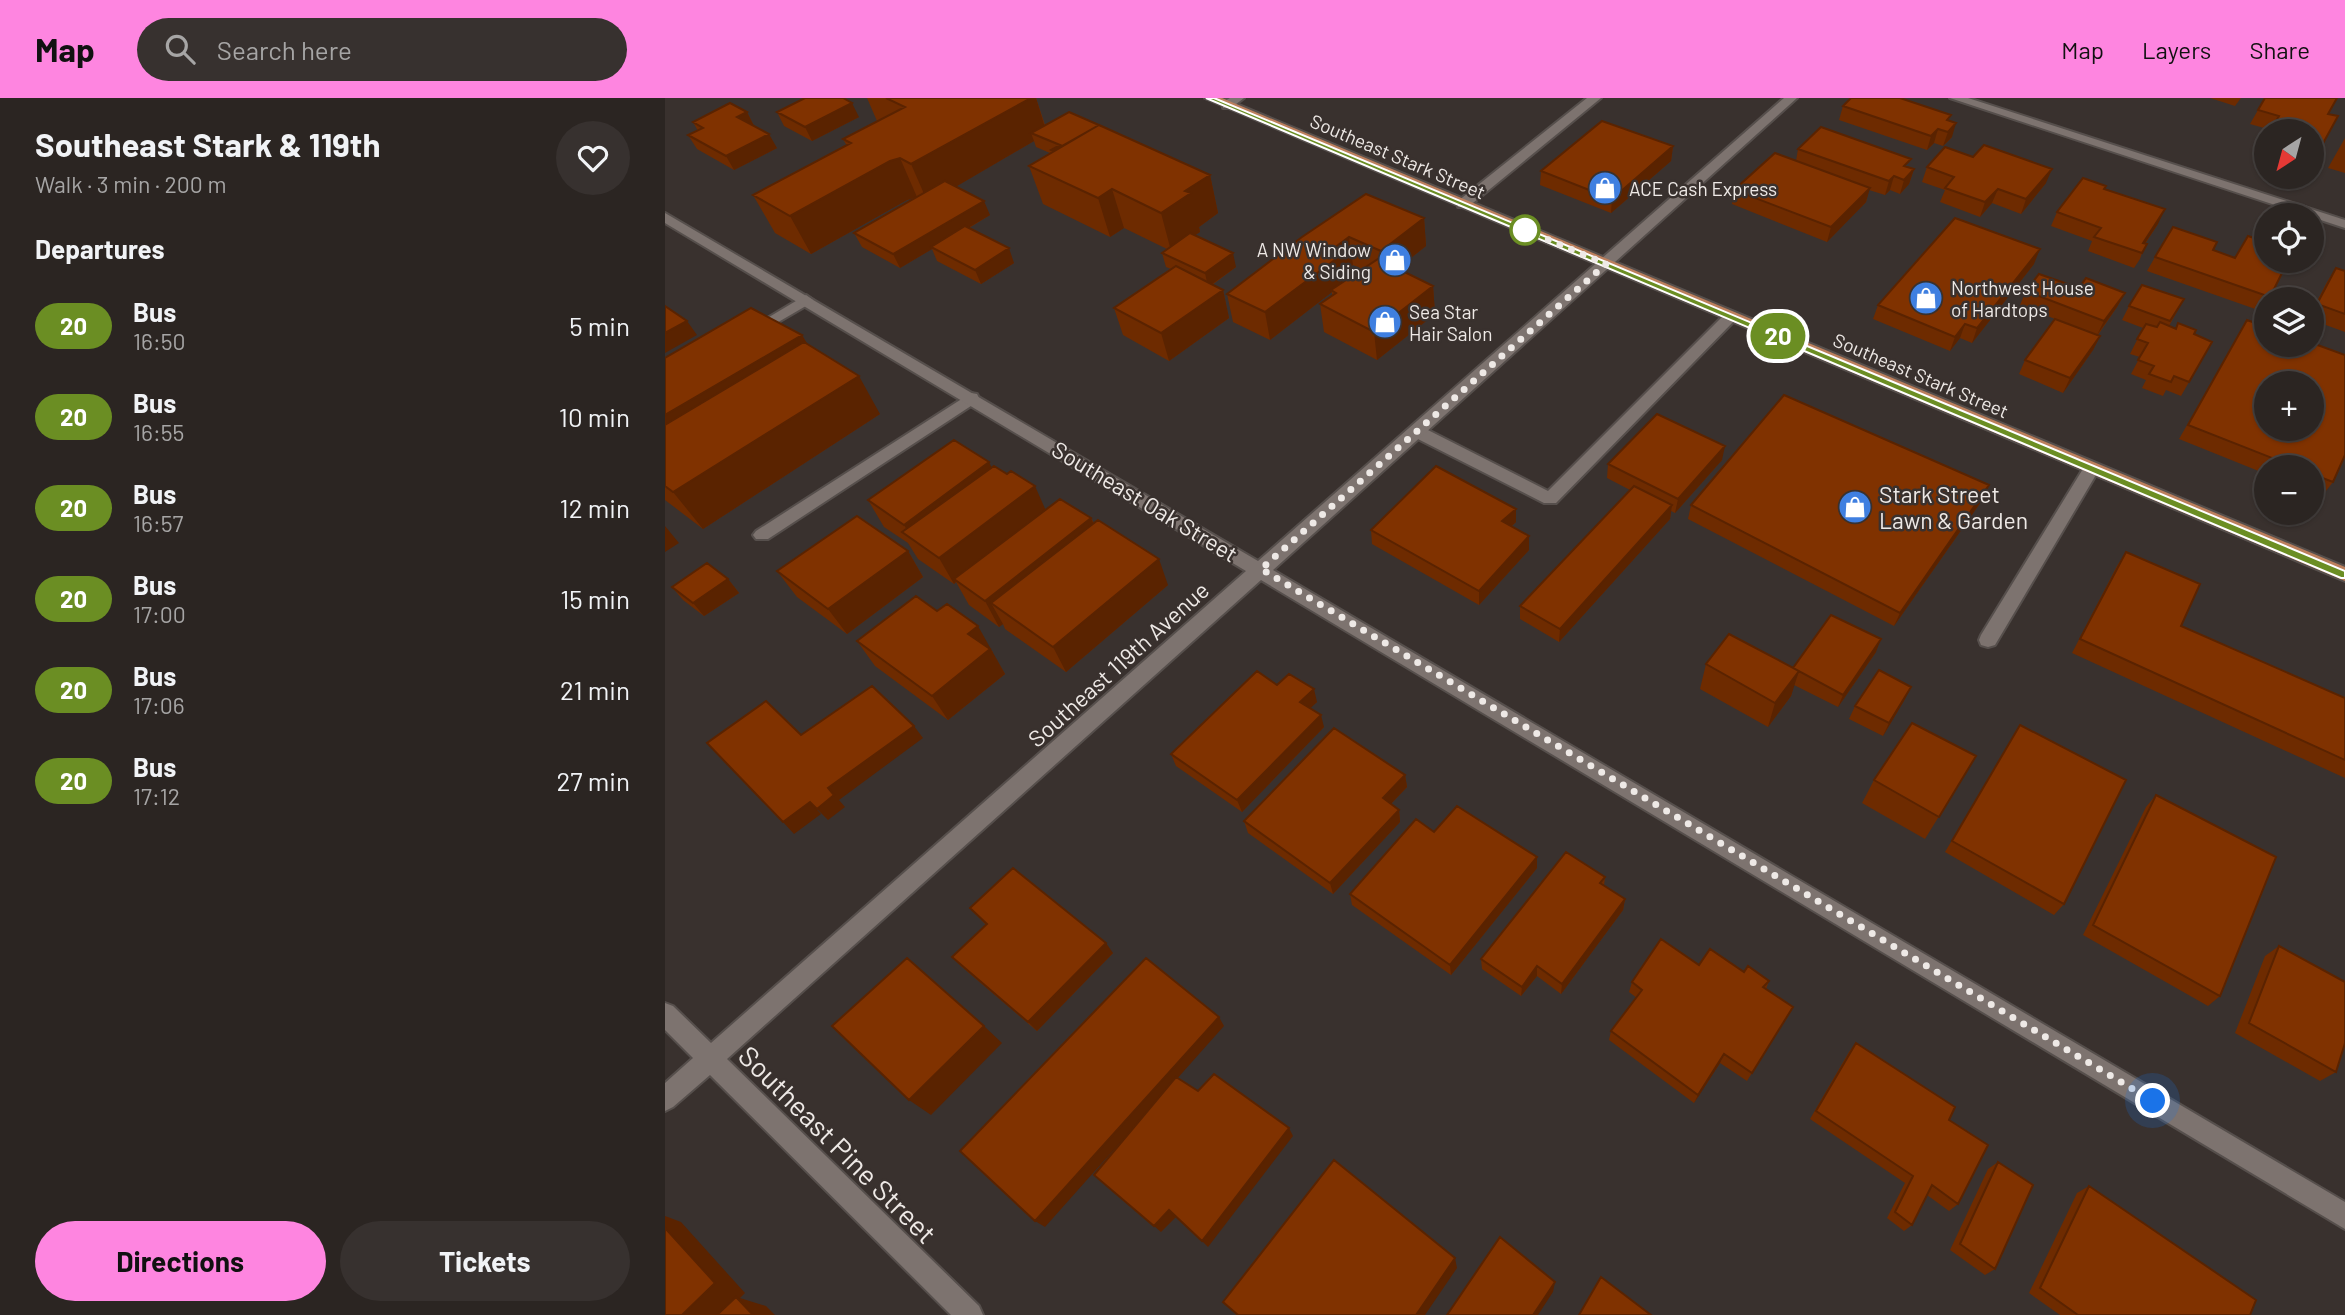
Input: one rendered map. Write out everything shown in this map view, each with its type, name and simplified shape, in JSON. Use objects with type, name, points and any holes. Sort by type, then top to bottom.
[{"type":"main road","name":"Southeast Stark Street","points":[[1211,98],[1232,101],[1462,204],[2345,575]]},
{"type":"street","points":[[1462,204],[1595,98]]},
{"type":"street","name":"Southeast 119th Avenue","points":[[665,1099],[1791,98]]},
{"type":"street","points":[[1955,98],[2345,224]]},
{"type":"street","name":"Southeast Oak Street","points":[[665,217],[2345,1216]]},
{"type":"street","points":[[735,341],[806,300]]},
{"type":"street","points":[[1416,432],[1550,499],[1731,316]]},
{"type":"street","points":[[762,535],[971,398]]},
{"type":"street","points":[[1987,640],[2092,468]]},
{"type":"street","name":"Southeast Pine Street","points":[[665,1014],[970,1315]]},
{"type":"building","points":[[805,98],[843,98],[852,103],[805,127],[777,112]]},
{"type":"building","points":[[886,98],[1031,98],[911,164],[900,158],[890,161],[790,216],[753,195],[851,143],[843,139],[905,107]]},
{"type":"building","points":[[1851,98],[1900,98],[1951,115],[1947,120],[1956,123],[1948,132],[1938,129],[1931,136],[1843,106]]},
{"type":"building","points":[[2265,98],[2337,98],[2328,114],[2338,116],[2324,142],[2324,119],[2277,119],[2279,116],[2258,110]]},
{"type":"building","points":[[730,103],[747,112],[737,117],[769,134],[726,156],[688,135],[703,128],[693,122]]},
{"type":"building","points":[[1069,112],[1099,125],[1053,151],[1051,150],[1060,145],[1031,133]]},
{"type":"building","points":[[1602,121],[1673,146],[1612,199],[1541,171]]},
{"type":"building","points":[[1099,125],[1210,175],[1185,191],[1191,193],[1161,213],[1112,189],[1098,198],[1029,166]]},
{"type":"building","points":[[1821,127],[1911,159],[1904,166],[1914,169],[1904,180],[1894,176],[1889,181],[1798,149]]},
{"type":"building","points":[[1984,145],[2052,169],[2026,199],[1998,189],[1985,202],[1945,188],[1954,177],[1927,167],[1945,147],[1973,157]]},
{"type":"building","points":[[1775,153],[1870,188],[1831,227],[1734,190]]},
{"type":"building","points":[[2083,178],[2106,186],[2104,189],[2165,209],[2143,243],[2147,244],[2142,253],[2094,237],[2101,228],[2057,212]]},
{"type":"building","points":[[945,181],[984,201],[893,254],[854,233]]},
{"type":"building","points":[[1366,194],[1424,218],[1381,251],[1349,237],[1330,251],[1340,256],[1265,312],[1227,294],[1302,237]]},
{"type":"building","points":[[1955,218],[2040,249],[1977,328],[1965,324],[1955,337],[1878,305]]},
{"type":"building","points":[[965,226],[1009,248],[975,270],[931,247]]},
{"type":"building","points":[[2173,227],[2217,242],[2213,250],[2235,258],[2248,236],[2254,238],[2254,273],[2282,273],[2275,287],[2254,287],[2254,291],[2155,257]]},
{"type":"building","points":[[1190,233],[1233,253],[1205,273],[1162,253]]},
{"type":"building","points":[[1378,259],[1433,286],[1374,332],[1320,304],[1336,293],[1331,290]]},
{"type":"building","points":[[1176,266],[1223,290],[1161,333],[1114,308]]},
{"type":"building","points":[[2336,268],[2345,271],[2345,314],[2324,306],[2324,291]]},
{"type":"building","points":[[2039,274],[2079,288],[2086,278],[2125,293],[2104,321],[2026,291]]},
{"type":"building","points":[[2142,285],[2184,299],[2170,321],[2129,306]]},
{"type":"building","points":[[665,306],[687,321],[665,333]]},
{"type":"building","points":[[751,308],[802,335],[665,415],[665,358]]},
{"type":"building","points":[[2055,319],[2100,336],[2070,378],[2025,360]]},
{"type":"building","points":[[2247,320],[2254,323],[2254,357],[2324,357],[2324,347],[2345,355],[2345,455],[2333,482],[2324,479],[2324,455],[2264,455],[2188,425]]},
{"type":"building","points":[[2160,322],[2176,329],[2178,323],[2196,330],[2194,334],[2212,342],[2189,382],[2174,376],[2171,382],[2149,374],[2154,366],[2138,360],[2148,343],[2137,339],[2146,324],[2157,327]]},
{"type":"building","points":[[804,342],[859,376],[673,492],[665,486],[665,425]]},
{"type":"building","points":[[1784,395],[1989,485],[1900,613],[1691,505]]},
{"type":"building","points":[[1657,414],[1725,446],[1678,499],[1608,464]]},
{"type":"building","points":[[954,440],[989,462],[904,525],[868,500]]},
{"type":"building","points":[[994,466],[1007,474],[1011,471],[1035,486],[939,558],[902,532]]},
{"type":"building","points":[[1436,466],[1516,509],[1502,521],[1529,536],[1479,591],[1371,530]]},
{"type":"building","points":[[1634,486],[1672,505],[1560,629],[1520,606]]},
{"type":"building","points":[[1060,499],[1091,518],[985,601],[954,579]]},
{"type":"building","points":[[857,516],[908,551],[828,609],[777,571]]},
{"type":"building","points":[[1098,520],[1159,559],[1053,647],[991,603]]},
{"type":"building","points":[[2126,552],[2200,584],[2181,626],[2345,698],[2345,760],[2080,639]]},
{"type":"building","points":[[707,563],[728,579],[693,603],[672,587]]},
{"type":"building","points":[[916,596],[937,611],[947,604],[978,626],[968,634],[990,649],[932,696],[857,641]]},
{"type":"building","points":[[1831,615],[1881,639],[1843,695],[1793,668]]},
{"type":"building","points":[[1729,634],[1799,671],[1775,703],[1706,664]]},
{"type":"building","points":[[1879,670],[1911,687],[1889,723],[1855,706]]},
{"type":"building","points":[[1257,671],[1277,685],[1289,674],[1314,689],[1300,702],[1321,715],[1237,800],[1171,754]]},
{"type":"building","points":[[872,686],[914,726],[828,788],[834,795],[817,809],[810,802],[783,822],[707,743],[766,701],[801,735]]},
{"type":"building","points":[[1912,723],[1976,756],[1939,817],[1874,780]]},
{"type":"building","points":[[2020,725],[2126,780],[2064,904],[1952,841]]},
{"type":"building","points":[[1334,728],[1405,775],[1383,798],[1399,810],[1330,883],[1244,821]]},
{"type":"building","points":[[2156,795],[2276,857],[2220,996],[2093,925]]},
{"type":"building","points":[[1457,806],[1537,857],[1450,965],[1350,894],[1416,819],[1434,832]]},
{"type":"building","points":[[1566,852],[1605,877],[1600,883],[1625,899],[1562,984],[1537,966],[1522,987],[1481,959]]},
{"type":"building","points":[[1013,868],[1106,943],[1028,1022],[952,957],[987,924],[970,908]]},
{"type":"building","points":[[1661,939],[1699,965],[1710,949],[1744,972],[1748,966],[1769,981],[1763,987],[1793,1007],[1752,1073],[1724,1054],[1698,1095],[1611,1031],[1642,990],[1632,982]]},
{"type":"building","points":[[2279,946],[2345,982],[2345,1043],[2336,1072],[2249,1023]]},
{"type":"building","points":[[907,958],[984,1026],[909,1100],[832,1026]]},
{"type":"building","points":[[1146,958],[1219,1017],[1035,1221],[960,1151]]},
{"type":"building","points":[[1856,1043],[1955,1107],[1949,1120],[1988,1145],[1958,1204],[1932,1185],[1912,1225],[1895,1212],[1913,1176],[1816,1111]]},
{"type":"building","points":[[1214,1074],[1289,1128],[1202,1241],[1169,1210],[1154,1226],[1094,1175],[1176,1077],[1198,1091]]},
{"type":"building","points":[[1334,1160],[1455,1258],[1416,1315],[1238,1315],[1223,1302]]},
{"type":"building","points":[[1998,1162],[2033,1185],[1995,1269],[1960,1244]]},
{"type":"building","points":[[2089,1186],[2256,1300],[2250,1315],[2078,1315],[2040,1288]]},
{"type":"building","points":[[665,1228],[715,1283],[682,1315],[665,1315]]},
{"type":"building","points":[[1500,1237],[1555,1282],[1533,1315],[1447,1315]]},
{"type":"building","points":[[1601,1277],[1651,1315],[1579,1315]]},
{"type":"building","points":[[736,1297],[753,1315],[717,1315]]},
{"type":"bus line","name":"20","points":[[1211,98],[2345,574]]},
{"type":"place","name":"ACE Cash Express","points":[[1605,188]]},
{"type":"place","name":"A NW Window & Siding","points":[[1395,260]]},
{"type":"place","name":"Northwest House of Hardtops","points":[[1926,298]]},
{"type":"place","name":"Sea Star Hair Salon","points":[[1385,322]]},
{"type":"place","name":"Stark Street Lawn & Garden","points":[[1855,507]]},
{"type":"route","points":[[1525,230],[1606,264],[1261,569],[2153,1101]]}]
